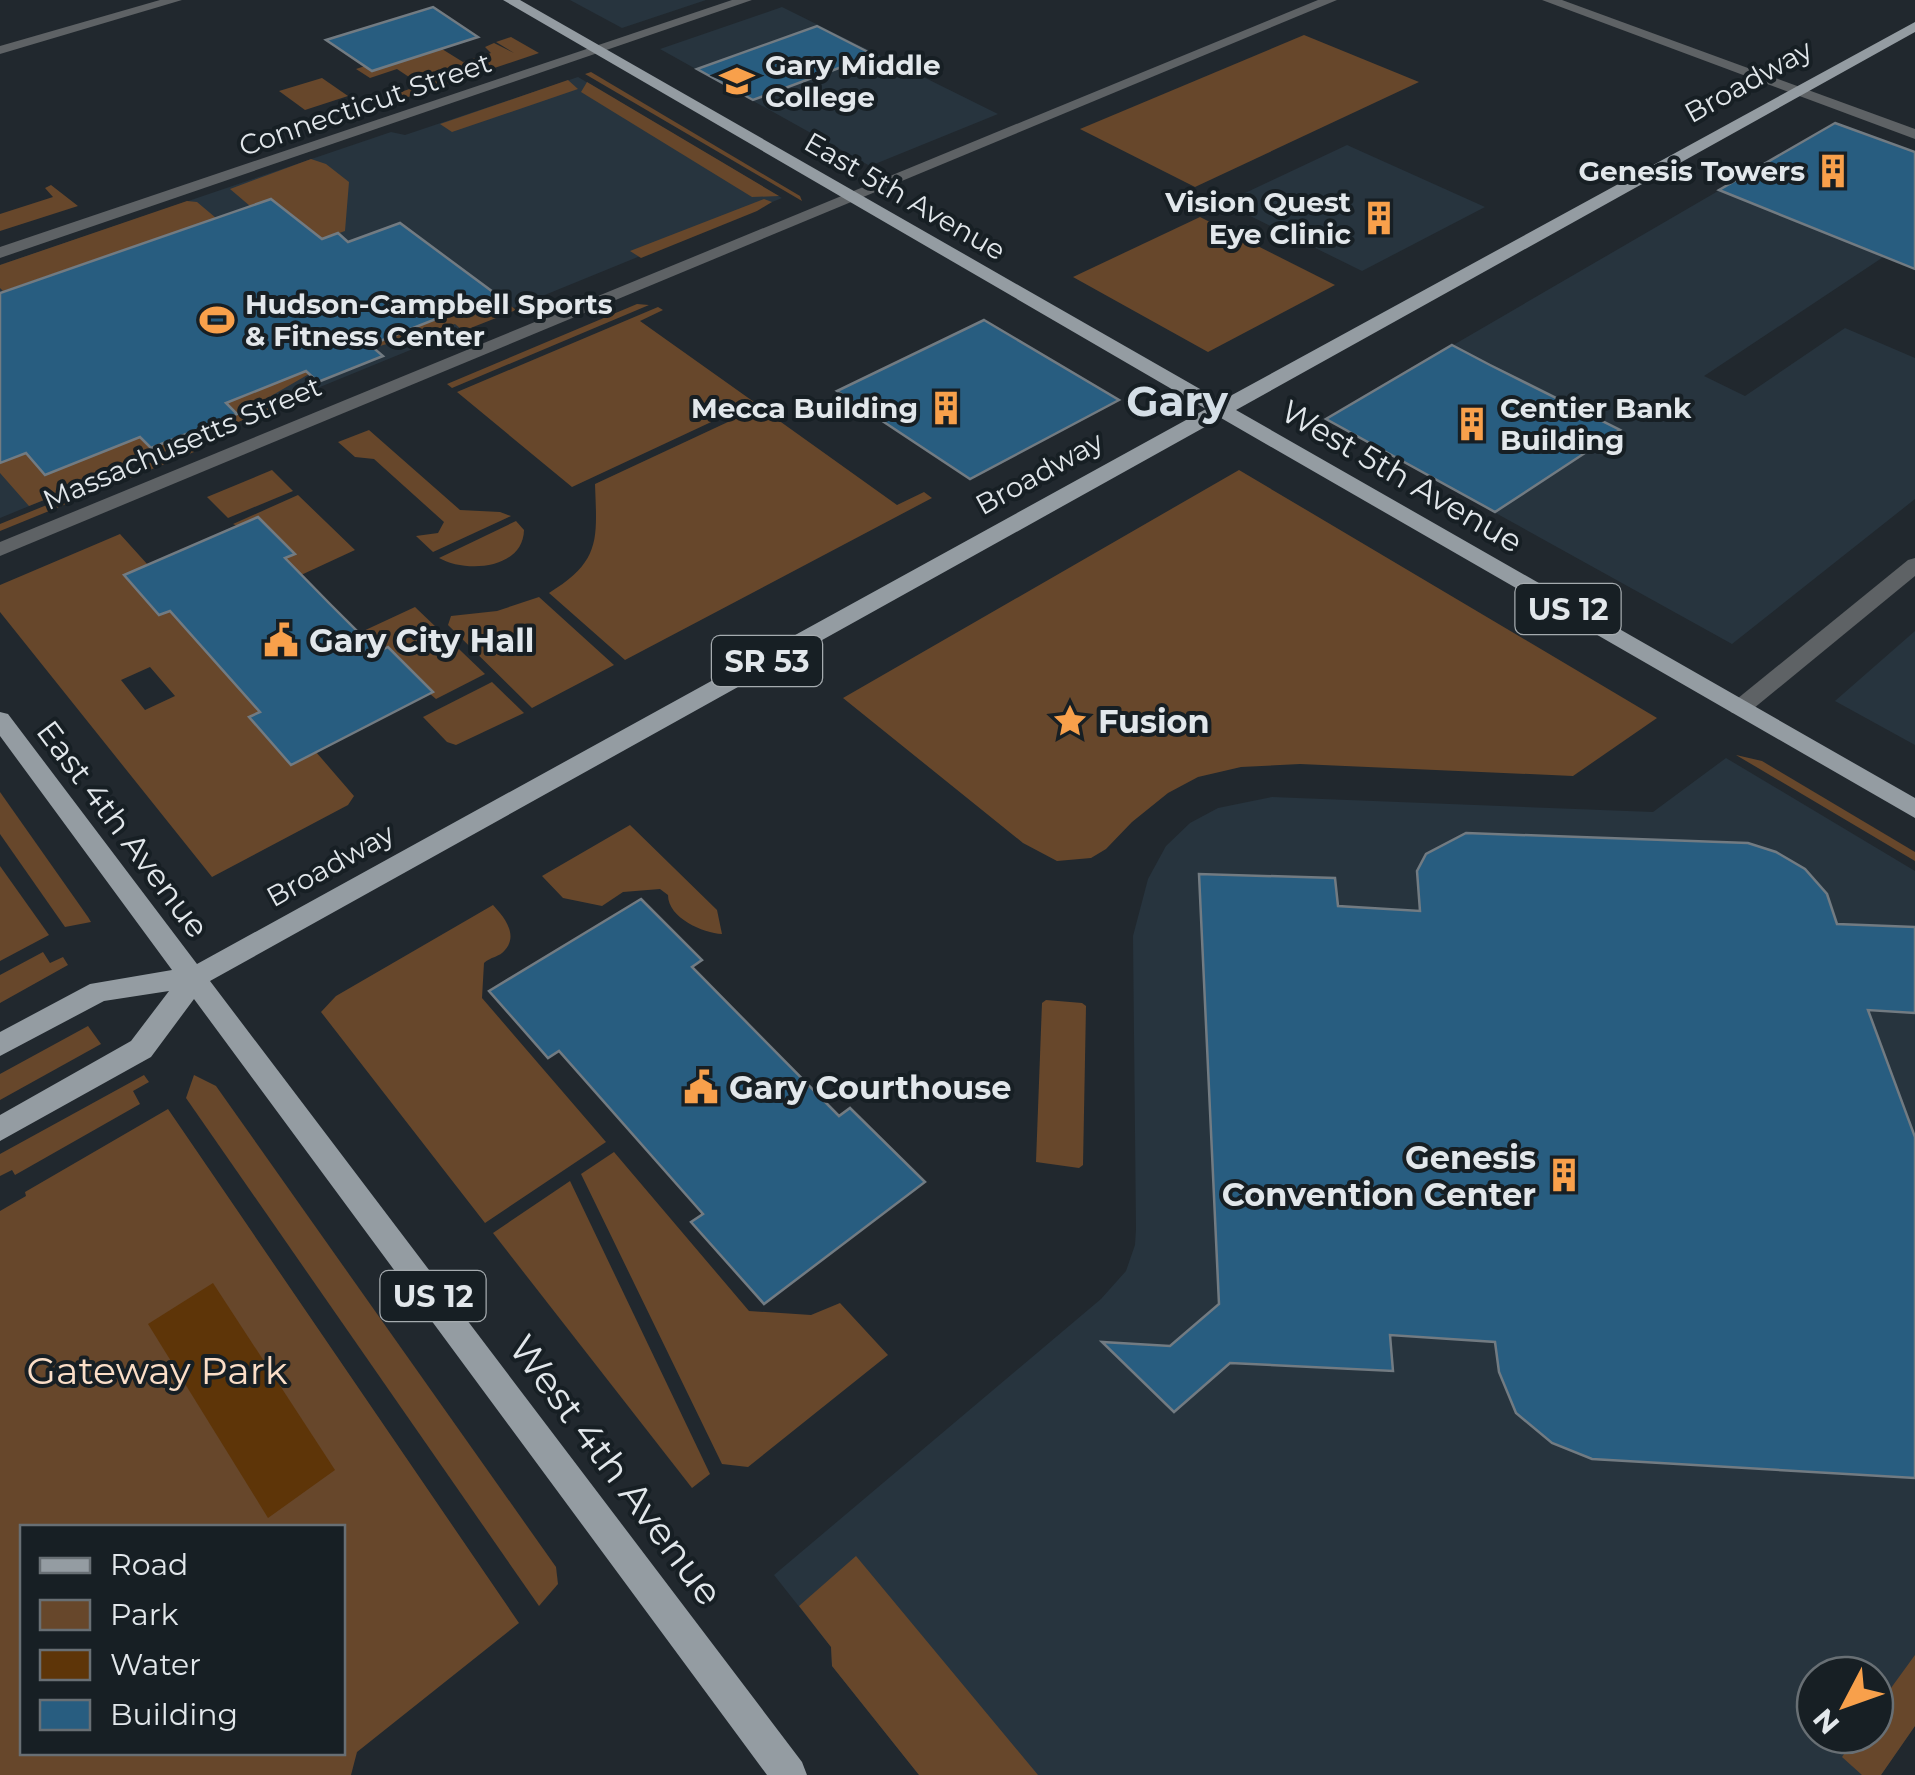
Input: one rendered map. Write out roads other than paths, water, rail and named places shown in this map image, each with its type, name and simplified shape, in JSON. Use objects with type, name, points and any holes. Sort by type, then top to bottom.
[{"type":"main road","name":"East 5th Avenue","points":[[510,0],[1221,410]]},
{"type":"main road","name":"Broadway","points":[[0,1046],[99,990],[194,977],[1915,26]]},
{"type":"main road","name":"West 5th Avenue","points":[[1221,410],[1915,808]]},
{"type":"main road","name":"East 4th Avenue","points":[[0,720],[194,977]]},
{"type":"main road","name":"Broadway","points":[[0,1129],[141,1050],[194,977]]},
{"type":"main road","name":"West 4th Avenue","points":[[194,977],[789,1775]]},
{"type":"street","points":[[0,50],[175,0]]},
{"type":"street","name":"Connecticut Street","points":[[0,254],[746,0]]},
{"type":"street","name":"Massachusetts Street","points":[[0,550],[1330,0]]},
{"type":"street","points":[[1549,0],[1915,134]]},
{"type":"street","points":[[1740,708],[1915,565]]},
{"type":"water","points":[[213,1283],[335,1470],[268,1518],[148,1324]]},
{"type":"place","name":"Gary Middle College","points":[[737,81]]},
{"type":"place","name":"Genesis Towers","points":[[1833,171]]},
{"type":"place","name":"Vision Quest Eye Clinic","points":[[1379,218]]},
{"type":"place","name":"Hudson-Campbell Sports & Fitness Center","points":[[217,320]]},
{"type":"place","name":"Mecca Building","points":[[946,408]]},
{"type":"place","name":"Centier Bank Building","points":[[1472,424]]},
{"type":"place","name":"Gary City Hall","points":[[281,640]]},
{"type":"place","name":"Fusion","points":[[1070,721]]},
{"type":"place","name":"Gary Courthouse","points":[[701,1087]]},
{"type":"place","name":"Genesis Convention Center","points":[[1564,1175]]},
{"type":"district","name":"Gary","points":[[1177,401]]},
{"type":"park label","name":"Gateway Park","points":[[157,1370]]}]
